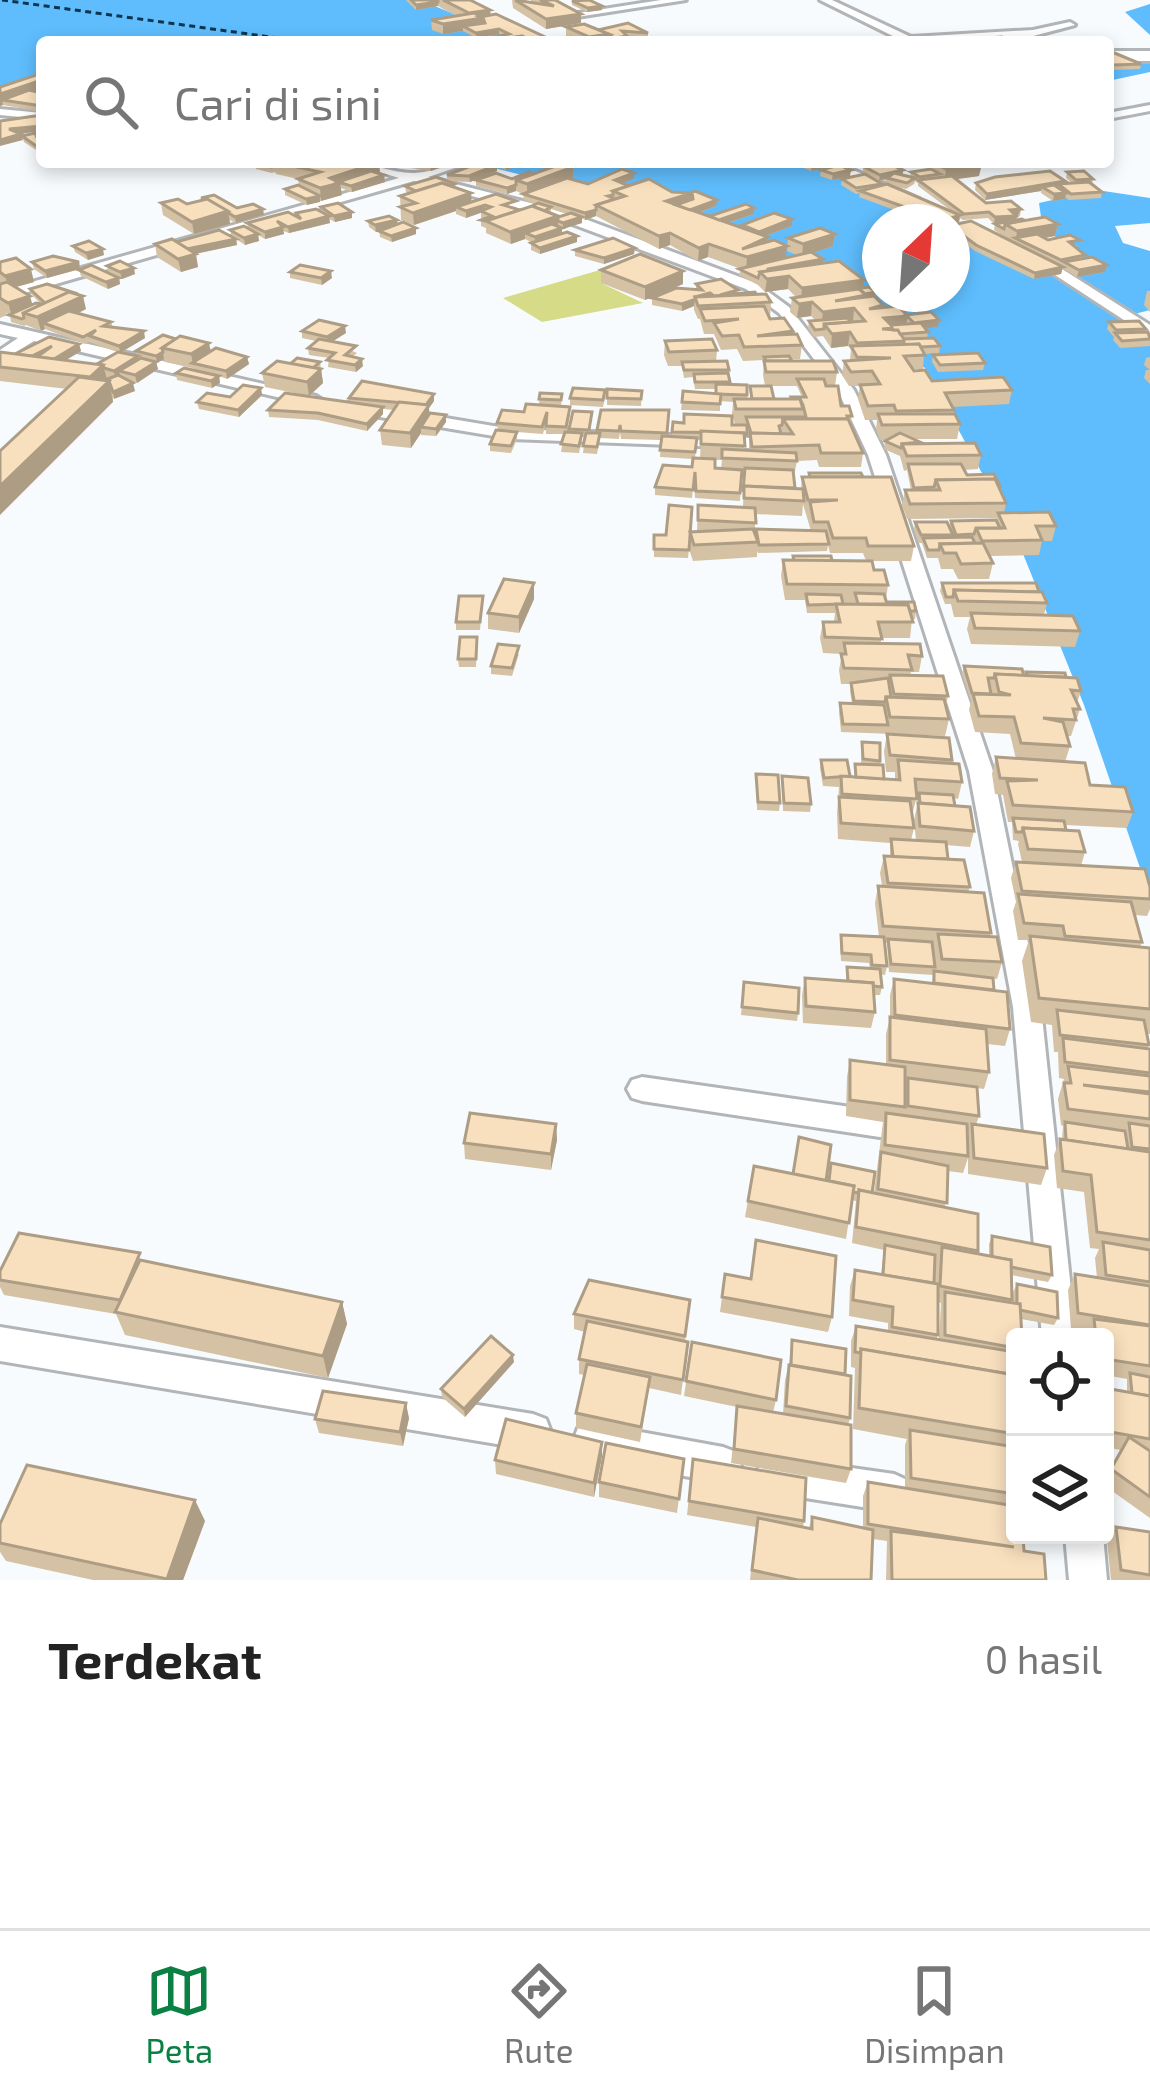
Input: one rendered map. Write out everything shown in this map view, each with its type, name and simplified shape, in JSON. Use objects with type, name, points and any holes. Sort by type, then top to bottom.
[{"type":"street","points":[[577,14],[681,0]]},
{"type":"street","points":[[825,0],[901,36]]},
{"type":"street","points":[[988,36],[1070,26]]},
{"type":"street","points":[[1114,56],[1150,56]]},
{"type":"street","points":[[1114,115],[1150,108]]},
{"type":"street","points":[[0,112],[36,115]]},
{"type":"street","points":[[21,133],[36,129]]},
{"type":"street","points":[[386,168],[561,214],[730,277],[773,298],[837,376],[981,771],[1027,1007],[1032,1147],[1058,1328]]},
{"type":"street","points":[[0,296],[451,168]]},
{"type":"street","points":[[838,168],[922,203]]},
{"type":"street","points":[[1018,248],[1144,325]]},
{"type":"street","points":[[0,328],[296,398],[511,434],[790,444]]},
{"type":"street","points":[[0,357],[31,336]]},
{"type":"street","points":[[642,1089],[950,1134]]},
{"type":"street","points":[[0,1344],[927,1498]]},
{"type":"street","points":[[1085,1544],[1088,1580]]},
{"type":"green space","points":[[607,268],[603,284],[643,303],[542,322],[503,298]]},
{"type":"water","points":[[0,0],[420,0],[507,36],[36,36],[36,98],[0,95]]},
{"type":"water","points":[[494,168],[827,168],[909,204],[862,204],[862,312],[970,312],[970,231],[1010,248],[1066,247],[1042,224],[1039,203],[1097,190],[1150,198],[1150,223],[1115,226],[1123,243],[1150,251],[1150,310],[1127,316],[1150,343],[1150,897],[1084,705],[1015,534],[925,368],[797,291],[538,179]]},
{"type":"building","points":[[443,0],[470,0],[490,10],[469,13]]},
{"type":"building","points":[[515,0],[554,6],[540,0],[555,0],[581,14],[546,19]]},
{"type":"building","points":[[589,0],[602,6],[588,8],[572,1]]},
{"type":"building","points":[[474,13],[483,18],[443,24],[431,20]]},
{"type":"building","points":[[496,14],[543,36],[499,36],[509,34],[499,29],[476,33],[463,26],[485,23],[480,17]]},
{"type":"building","points":[[628,23],[648,33],[622,31],[627,36],[611,36],[598,30]]},
{"type":"building","points":[[584,24],[609,34],[587,36],[566,27]]},
{"type":"building","points":[[1114,53],[1141,64],[1114,65]]},
{"type":"building","points":[[36,75],[36,82],[0,94],[0,87]]},
{"type":"building","points":[[29,90],[36,92],[36,105],[2,100]]},
{"type":"building","points":[[36,116],[36,127],[9,129],[21,134],[0,140],[0,121]]},
{"type":"building","points":[[35,133],[36,146],[22,136]]},
{"type":"building","points":[[302,168],[361,168],[330,178],[340,183],[320,188],[298,179],[320,172]]},
{"type":"building","points":[[465,168],[489,168],[469,176],[447,175]]},
{"type":"building","points":[[550,168],[570,168],[527,184],[516,180]]},
{"type":"building","points":[[846,168],[851,170],[833,174],[821,170]]},
{"type":"building","points":[[867,168],[903,170],[880,175]]},
{"type":"building","points":[[622,169],[634,173],[615,180],[629,186],[613,191],[608,196],[615,199],[585,213],[523,194],[567,178],[588,184]]},
{"type":"building","points":[[931,169],[940,174],[920,177],[911,172]]},
{"type":"building","points":[[371,171],[384,175],[351,186],[338,182]]},
{"type":"building","points":[[1050,171],[1065,181],[987,194],[976,183],[995,177]]},
{"type":"building","points":[[1084,171],[1093,179],[1076,180],[1067,172]]},
{"type":"building","points":[[496,173],[512,179],[533,174],[507,188],[476,180]]},
{"type":"building","points":[[894,173],[915,178],[907,183],[887,178]]},
{"type":"building","points":[[865,174],[882,184],[856,188],[842,179]]},
{"type":"building","points":[[952,176],[986,203],[1011,201],[1021,209],[1010,210],[1016,216],[970,214],[970,204],[950,204],[918,180]]},
{"type":"building","points":[[436,177],[455,184],[416,191],[405,186]]},
{"type":"building","points":[[649,179],[672,192],[692,193],[666,201],[768,237],[742,249],[774,240],[787,246],[747,257],[709,244],[699,248],[670,233],[659,236],[596,205],[625,196],[613,191]]},
{"type":"building","points":[[1089,182],[1102,192],[1071,194],[1058,184]]},
{"type":"building","points":[[442,183],[471,193],[413,213],[400,207],[416,203],[400,196]]},
{"type":"building","points":[[887,184],[934,204],[896,204],[860,191]]},
{"type":"building","points":[[298,185],[320,196],[306,199],[285,189]]},
{"type":"building","points":[[1054,185],[1066,193],[1054,194],[1042,187]]},
{"type":"building","points":[[690,193],[717,200],[690,210],[676,205],[693,199]]},
{"type":"building","points":[[496,194],[516,201],[503,205],[520,210],[486,221],[481,220],[492,216],[481,211],[491,207],[466,211],[456,207]]},
{"type":"building","points":[[214,195],[237,208],[253,204],[263,209],[235,217],[201,198]]},
{"type":"building","points":[[178,199],[187,204],[207,199],[228,211],[192,222],[161,203]]},
{"type":"building","points":[[338,203],[352,212],[334,216],[321,207]]},
{"type":"building","points":[[746,204],[754,208],[719,220],[710,216]]},
{"type":"building","points":[[532,206],[558,216],[510,232],[486,221]]},
{"type":"building","points":[[316,209],[329,216],[288,227],[277,221],[283,227],[265,232],[247,223],[288,212],[301,219],[296,213]]},
{"type":"building","points":[[571,213],[582,217],[558,221],[558,217]]},
{"type":"building","points":[[774,213],[792,219],[759,232],[742,225]]},
{"type":"building","points":[[389,216],[397,220],[375,225],[368,221]]},
{"type":"building","points":[[1045,217],[1058,224],[1017,231],[1005,224]]},
{"type":"building","points":[[970,221],[1063,267],[1035,273],[976,245],[970,240]]},
{"type":"building","points":[[403,222],[416,228],[391,236],[379,231]]},
{"type":"building","points":[[552,224],[562,228],[535,237],[525,233]]},
{"type":"building","points":[[244,226],[258,234],[244,238],[230,230]]},
{"type":"building","points":[[820,228],[835,234],[803,244],[788,238]]},
{"type":"building","points":[[219,230],[236,239],[187,249],[176,242]]},
{"type":"building","points":[[567,232],[577,236],[540,248],[531,243]]},
{"type":"building","points":[[1037,234],[1048,240],[1070,235],[1080,240],[1069,242],[1085,255],[1061,260],[1015,238]]},
{"type":"building","points":[[613,238],[635,248],[604,258],[575,250]]},
{"type":"building","points":[[172,239],[196,254],[178,259],[155,244]]},
{"type":"building","points":[[89,241],[103,249],[86,253],[73,246]]},
{"type":"building","points":[[811,252],[823,259],[768,269],[758,278],[739,269]]},
{"type":"building","points":[[640,254],[683,271],[645,287],[601,270]]},
{"type":"building","points":[[53,256],[79,262],[45,271],[32,262]]},
{"type":"building","points":[[1092,257],[1107,265],[1079,270],[1064,262]]},
{"type":"building","points":[[16,258],[31,269],[5,276],[0,272],[0,262]]},
{"type":"building","points":[[120,261],[134,268],[120,272],[107,266]]},
{"type":"building","points":[[839,261],[862,280],[802,288],[789,276],[767,279],[760,272]]},
{"type":"building","points":[[91,265],[119,278],[106,282],[79,270]]},
{"type":"building","points":[[300,265],[331,271],[321,278],[290,272]]},
{"type":"building","points":[[721,279],[738,290],[720,295],[756,294],[714,296],[710,293],[682,304],[652,298],[676,288],[702,290],[696,284]]},
{"type":"building","points":[[7,282],[30,296],[8,303],[0,298],[0,284]]},
{"type":"building","points":[[47,284],[78,294],[69,292],[45,303],[30,289]]},
{"type":"building","points":[[859,289],[862,296],[835,301],[862,298],[862,312],[904,312],[908,316],[884,318],[894,328],[882,329],[898,330],[905,341],[857,343],[850,332],[832,334],[824,324],[865,321],[854,308],[823,312],[812,302],[799,304],[792,298]]},
{"type":"building","points":[[69,292],[83,296],[37,317],[23,313]]},
{"type":"building","points":[[766,294],[771,302],[698,306],[695,297]]},
{"type":"building","points":[[42,304],[23,313],[22,319],[9,315]]},
{"type":"building","points":[[764,306],[770,319],[784,318],[793,331],[757,336],[797,334],[802,345],[744,347],[739,335],[722,336],[714,323],[739,319],[705,321],[700,309]]},
{"type":"building","points":[[69,311],[111,322],[103,326],[144,331],[119,346],[90,336],[96,330],[83,337],[43,323]]},
{"type":"building","points":[[931,312],[939,320],[914,323],[906,315]]},
{"type":"building","points":[[848,318],[850,322],[824,324],[824,329],[815,330],[809,321]]},
{"type":"building","points":[[319,320],[345,326],[327,337],[302,331]]},
{"type":"building","points":[[1139,321],[1146,329],[1116,330],[1109,322]]},
{"type":"building","points":[[921,323],[928,332],[900,334],[891,325]]},
{"type":"building","points":[[1148,332],[1150,339],[1122,341],[1115,333]]},
{"type":"building","points":[[163,335],[176,339],[163,352],[156,356],[136,351]]},
{"type":"building","points":[[180,336],[209,343],[191,354],[162,348]]},
{"type":"building","points":[[49,337],[79,344],[54,359],[37,357],[52,346],[32,356],[15,354]]},
{"type":"building","points":[[934,338],[940,346],[904,345],[904,339]]},
{"type":"building","points":[[319,339],[356,346],[345,355],[362,359],[355,365],[327,360],[335,353],[308,348]]},
{"type":"building","points":[[712,339],[717,350],[669,352],[665,341]]},
{"type":"building","points":[[919,344],[925,355],[904,356],[914,371],[925,370],[932,381],[1003,377],[1012,390],[945,393],[954,410],[896,411],[894,405],[868,406],[860,385],[880,384],[872,371],[851,372],[844,361],[891,358],[857,357],[851,346]]},
{"type":"building","points":[[216,348],[247,357],[226,371],[192,363]]},
{"type":"building","points":[[0,352],[103,365],[90,377],[0,367]]},
{"type":"building","points":[[118,352],[138,356],[114,371],[97,364]]},
{"type":"building","points":[[978,353],[985,363],[940,365],[933,355]]},
{"type":"building","points":[[789,356],[792,361],[766,361],[764,357]]},
{"type":"building","points":[[141,358],[156,362],[135,375],[119,371]]},
{"type":"building","points":[[297,358],[320,362],[313,368],[290,364]]},
{"type":"building","points":[[277,361],[321,369],[307,382],[262,373]]},
{"type":"building","points":[[727,361],[729,370],[684,370],[682,362]]},
{"type":"building","points":[[764,361],[833,361],[837,372],[766,372]]},
{"type":"building","points":[[184,368],[219,376],[211,381],[176,373]]},
{"type":"building","points":[[728,373],[730,382],[695,382],[694,374]]},
{"type":"building","points":[[118,375],[133,383],[113,392],[105,380]]},
{"type":"building","points":[[79,377],[109,381],[0,486],[0,451]]},
{"type":"building","points":[[797,379],[824,379],[826,386],[838,386],[841,406],[849,406],[852,416],[799,419],[806,417],[803,405],[791,397],[806,397]]},
{"type":"building","points":[[362,381],[434,394],[426,405],[349,398]]},
{"type":"building","points":[[716,384],[747,385],[747,395],[716,394]]},
{"type":"building","points":[[243,385],[261,388],[238,410],[197,402],[207,393],[230,397]]},
{"type":"building","points":[[750,386],[771,386],[774,399],[752,399]]},
{"type":"building","points":[[573,388],[605,390],[603,400],[570,398]]},
{"type":"building","points":[[607,389],[642,391],[641,399],[607,398]]},
{"type":"building","points":[[683,391],[721,394],[720,404],[682,402]]},
{"type":"building","points":[[285,393],[383,407],[367,424],[318,413],[268,410]]},
{"type":"building","points":[[540,393],[562,394],[561,400],[539,399]]},
{"type":"building","points":[[734,399],[800,399],[803,409],[736,409]]},
{"type":"building","points":[[399,402],[429,405],[410,433],[380,430]]},
{"type":"building","points":[[526,404],[570,407],[566,427],[546,426],[547,412],[542,427],[497,423],[502,410],[524,412]]},
{"type":"building","points":[[601,410],[669,410],[667,433],[621,431],[620,425],[619,431],[597,430]]},
{"type":"building","points":[[573,411],[592,412],[589,430],[569,429]]},
{"type":"building","points":[[430,413],[446,415],[436,429],[421,427]]},
{"type":"building","points":[[684,414],[732,416],[732,425],[747,425],[747,435],[672,432],[673,422],[684,423]]},
{"type":"building","points":[[878,414],[955,414],[960,424],[882,425]]},
{"type":"building","points":[[746,417],[796,419],[783,419],[781,434],[751,433]]},
{"type":"building","points":[[783,419],[848,419],[863,453],[821,453],[819,445],[752,447],[750,433],[793,434]]},
{"type":"building","points":[[496,430],[517,432],[511,446],[490,444]]},
{"type":"building","points":[[701,431],[744,433],[745,446],[701,444]]},
{"type":"building","points":[[565,432],[582,433],[579,446],[561,444]]},
{"type":"building","points":[[586,433],[600,433],[597,447],[583,446]]},
{"type":"building","points":[[900,433],[920,442],[901,448],[885,441]]},
{"type":"building","points":[[662,436],[697,438],[695,452],[660,450]]},
{"type":"building","points":[[975,443],[981,455],[907,456],[902,444]]},
{"type":"building","points":[[722,449],[796,453],[797,461],[722,458]]},
{"type":"building","points":[[693,458],[715,459],[715,468],[742,470],[740,493],[696,491],[695,472],[693,490],[655,487],[663,465],[692,467]]},
{"type":"building","points":[[908,464],[961,464],[967,475],[994,474],[1000,486],[995,479],[936,480],[934,487],[914,488]]},
{"type":"building","points":[[745,468],[793,470],[795,488],[744,486],[743,492]]},
{"type":"building","points":[[809,473],[861,473],[863,477],[810,477]]},
{"type":"building","points":[[802,477],[891,477],[914,546],[868,546],[866,538],[833,538],[828,522],[814,522],[810,502],[838,500],[808,500]]},
{"type":"building","points":[[995,479],[1006,503],[910,504],[905,490],[940,490],[936,480]]},
{"type":"building","points":[[744,486],[803,489],[804,501],[744,498]]},
{"type":"building","points":[[669,505],[692,507],[689,550],[654,549],[654,535],[666,535]]},
{"type":"building","points":[[698,505],[755,508],[756,523],[698,520]]},
{"type":"building","points":[[1049,512],[1056,526],[1036,526],[1042,540],[982,541],[976,528],[1005,528],[998,513]]},
{"type":"building","points":[[996,520],[1000,528],[976,528],[974,534],[956,535],[951,521]]},
{"type":"building","points":[[915,522],[947,522],[953,535],[921,535]]},
{"type":"building","points":[[753,529],[758,542],[694,545],[690,532]]},
{"type":"building","points":[[756,529],[826,531],[829,544],[759,545]]},
{"type":"building","points":[[972,537],[975,543],[940,544],[939,550],[928,550],[923,538]]},
{"type":"building","points":[[983,543],[993,563],[961,564],[956,553],[944,553],[940,544]]},
{"type":"building","points":[[793,556],[831,556],[832,561],[794,561]]},
{"type":"building","points":[[783,560],[872,561],[874,570],[884,570],[888,585],[787,584]]},
{"type":"building","points":[[504,579],[534,583],[519,617],[488,613]]},
{"type":"building","points":[[942,583],[1036,583],[1039,592],[954,590],[953,597],[946,597]]},
{"type":"building","points":[[954,590],[1042,592],[1047,603],[958,601]]},
{"type":"building","points":[[855,593],[884,594],[887,604],[858,604]]},
{"type":"building","points":[[806,594],[841,595],[843,604],[808,605]]},
{"type":"building","points":[[459,596],[483,596],[480,622],[456,622]]},
{"type":"building","points":[[888,602],[914,602],[916,611],[908,605]]},
{"type":"building","points":[[836,604],[908,605],[913,622],[878,622],[882,639],[825,637],[823,622],[840,622]]},
{"type":"building","points":[[971,613],[1073,616],[1080,631],[975,628]]},
{"type":"building","points":[[460,637],[477,637],[476,659],[458,659]]},
{"type":"building","points":[[844,643],[920,644],[922,656],[908,655],[912,670],[844,668]]},
{"type":"building","points":[[498,644],[519,646],[512,668],[491,666]]},
{"type":"building","points":[[964,666],[1022,669],[1024,676],[995,674],[988,678],[991,694],[972,693]]},
{"type":"building","points":[[1026,672],[1065,673],[1066,677],[1027,676]]},
{"type":"building","points":[[995,674],[1077,678],[1081,691],[1071,690],[1080,709],[1073,709],[1076,720],[1043,718],[1063,722],[1070,746],[1021,743],[1014,717],[979,716],[973,694],[1011,695],[999,692]]},
{"type":"building","points":[[890,675],[943,676],[948,696],[894,694]]},
{"type":"building","points":[[888,678],[891,697],[885,702],[854,701],[851,683]]},
{"type":"building","points":[[886,697],[944,699],[949,719],[890,717]]},
{"type":"building","points":[[840,703],[884,705],[888,725],[843,724]]},
{"type":"building","points":[[887,734],[949,738],[952,760],[890,755]]},
{"type":"building","points":[[862,742],[880,743],[880,761],[863,759]]},
{"type":"building","points":[[996,757],[1085,763],[1090,785],[1125,787],[1133,812],[1013,805],[1007,781],[1038,780],[1000,778]]},
{"type":"building","points":[[821,760],[847,760],[850,776],[824,778]]},
{"type":"building","points":[[898,760],[959,764],[962,782],[915,779],[917,799],[842,794],[841,776],[900,780]]},
{"type":"building","points":[[855,764],[883,765],[884,779],[856,777]]},
{"type":"building","points":[[756,774],[778,775],[780,803],[758,802]]},
{"type":"building","points":[[782,776],[808,778],[811,804],[784,803]]},
{"type":"building","points":[[919,793],[953,795],[955,806],[920,803]]},
{"type":"building","points":[[839,797],[910,801],[914,828],[841,823]]},
{"type":"building","points":[[918,803],[970,807],[974,831],[920,826]]},
{"type":"building","points":[[1013,818],[1064,821],[1066,830],[1023,828],[1016,832]]},
{"type":"building","points":[[1023,828],[1079,831],[1085,852],[1028,849]]},
{"type":"building","points":[[891,839],[946,842],[948,859],[893,857]]},
{"type":"building","points":[[884,856],[964,860],[970,887],[888,883]]},
{"type":"building","points":[[1016,862],[1145,869],[1150,899],[1022,891]]},
{"type":"building","points":[[878,886],[984,893],[991,933],[883,926]]},
{"type":"building","points":[[1018,894],[1131,902],[1142,942],[1065,936],[1063,926],[1024,923]]},
{"type":"building","points":[[938,934],[997,937],[1002,962],[942,959]]},
{"type":"building","points":[[841,935],[884,937],[887,966],[872,965],[871,955],[842,953]]},
{"type":"building","points":[[1030,936],[1150,948],[1150,1009],[1039,998]]},
{"type":"building","points":[[888,939],[932,942],[935,967],[891,964]]},
{"type":"building","points":[[847,967],[880,969],[882,987],[848,981]]},
{"type":"building","points":[[934,971],[993,978],[994,990],[934,983]]},
{"type":"building","points":[[805,978],[873,983],[875,1012],[806,1006]]},
{"type":"building","points":[[894,979],[1007,992],[1010,1029],[895,1015]]},
{"type":"building","points":[[744,982],[799,988],[798,1013],[742,1007]]},
{"type":"building","points":[[1057,1010],[1144,1020],[1149,1045],[1060,1035]]},
{"type":"building","points":[[890,1017],[986,1029],[989,1072],[890,1060]]},
{"type":"building","points":[[1063,1038],[1150,1049],[1150,1073],[1065,1062]]},
{"type":"building","points":[[850,1060],[905,1067],[905,1107],[850,1100]]},
{"type":"building","points":[[1068,1066],[1150,1076],[1150,1092],[1083,1085],[1150,1094],[1150,1119],[1068,1109],[1064,1083],[1071,1083]]},
{"type":"building","points":[[908,1078],[977,1087],[979,1116],[908,1106]]},
{"type":"building","points":[[470,1113],[556,1124],[551,1154],[464,1143]]},
{"type":"building","points":[[886,1113],[967,1124],[968,1156],[885,1145]]},
{"type":"building","points":[[1065,1122],[1125,1131],[1128,1149],[1066,1140]]},
{"type":"building","points":[[1129,1123],[1150,1126],[1150,1149],[1132,1147]]},
{"type":"building","points":[[972,1124],[1044,1134],[1047,1168],[974,1158]]},
{"type":"building","points":[[799,1137],[831,1145],[826,1181],[793,1174]]},
{"type":"building","points":[[1060,1139],[1150,1152],[1150,1240],[1097,1232],[1091,1175],[1063,1171]]},
{"type":"building","points":[[881,1152],[948,1166],[947,1203],[878,1189]]},
{"type":"building","points":[[831,1163],[875,1172],[872,1193],[853,1192],[854,1186],[829,1181]]},
{"type":"building","points":[[754,1166],[854,1186],[849,1223],[748,1201]]},
{"type":"building","points":[[859,1190],[978,1214],[978,1251],[856,1227]]},
{"type":"building","points":[[19,1233],[140,1253],[120,1300],[0,1280]]},
{"type":"building","points":[[992,1236],[1050,1247],[1052,1275],[1011,1267],[1011,1260],[992,1257]]},
{"type":"building","points":[[756,1240],[836,1256],[832,1317],[722,1297],[725,1274],[751,1279]]},
{"type":"building","points":[[1103,1242],[1150,1250],[1150,1282],[1106,1275]]},
{"type":"building","points":[[885,1245],[935,1255],[934,1283],[883,1275]]},
{"type":"building","points":[[942,1247],[1011,1260],[1012,1300],[940,1286]]},
{"type":"building","points":[[140,1260],[342,1302],[323,1356],[115,1312]]},
{"type":"building","points":[[855,1270],[938,1284],[938,1335],[892,1327],[893,1307],[853,1300]]},
{"type":"building","points":[[1075,1274],[1150,1286],[1150,1325],[1078,1313]]},
{"type":"building","points":[[589,1280],[690,1300],[685,1336],[574,1314]]},
{"type":"building","points":[[1017,1284],[1057,1292],[1058,1318],[1020,1310]]},
{"type":"building","points":[[945,1292],[1020,1304],[1021,1328],[1006,1328],[1006,1346],[945,1335]]},
{"type":"building","points":[[1094,1319],[1150,1326],[1150,1366],[1114,1360],[1114,1328],[1095,1328]]},
{"type":"building","points":[[587,1321],[688,1342],[683,1380],[579,1359]]},
{"type":"building","points":[[856,1326],[1006,1351],[1006,1373],[861,1349],[855,1352]]},
{"type":"building","points":[[491,1336],[513,1355],[464,1409],[441,1389]]},
{"type":"building","points":[[792,1340],[846,1349],[845,1374],[791,1365]]},
{"type":"building","points":[[692,1342],[781,1360],[776,1400],[686,1381]]},
{"type":"building","points":[[861,1349],[1006,1373],[1006,1432],[859,1408]]},
{"type":"building","points":[[587,1364],[650,1377],[641,1427],[576,1413]]},
{"type":"building","points":[[789,1365],[851,1376],[850,1418],[786,1406]]},
{"type":"building","points":[[1130,1373],[1150,1377],[1150,1396],[1132,1393]]},
{"type":"building","points":[[1114,1390],[1150,1396],[1150,1439],[1114,1433]]},
{"type":"building","points":[[323,1391],[406,1403],[400,1432],[315,1419]]},
{"type":"building","points":[[737,1406],[851,1425],[851,1469],[734,1449]]},
{"type":"building","points":[[506,1419],[602,1442],[594,1483],[495,1460]]},
{"type":"building","points":[[910,1430],[1006,1446],[1006,1493],[911,1478]]},
{"type":"building","points":[[1129,1437],[1150,1451],[1150,1497],[1114,1471]]},
{"type":"building","points":[[606,1443],[684,1459],[679,1499],[599,1482]]},
{"type":"building","points":[[693,1459],[806,1478],[804,1521],[689,1501]]},
{"type":"building","points":[[27,1465],[195,1500],[167,1579],[0,1543],[0,1524]]},
{"type":"building","points":[[868,1482],[1006,1505],[1006,1544],[1024,1544],[1024,1551],[1044,1554],[1046,1580],[892,1580],[891,1531],[1014,1547],[868,1524]]},
{"type":"building","points":[[812,1517],[873,1530],[871,1580],[798,1580],[752,1570],[758,1518],[812,1529]]},
{"type":"building","points":[[1116,1527],[1150,1532],[1150,1575],[1121,1570]]},
{"type":"waterway","points":[[1150,10],[1136,12],[1150,28]]},
{"type":"waterway","points":[[1114,73],[1150,65]]},
{"type":"ferry route","points":[[2,0],[263,36]]}]
